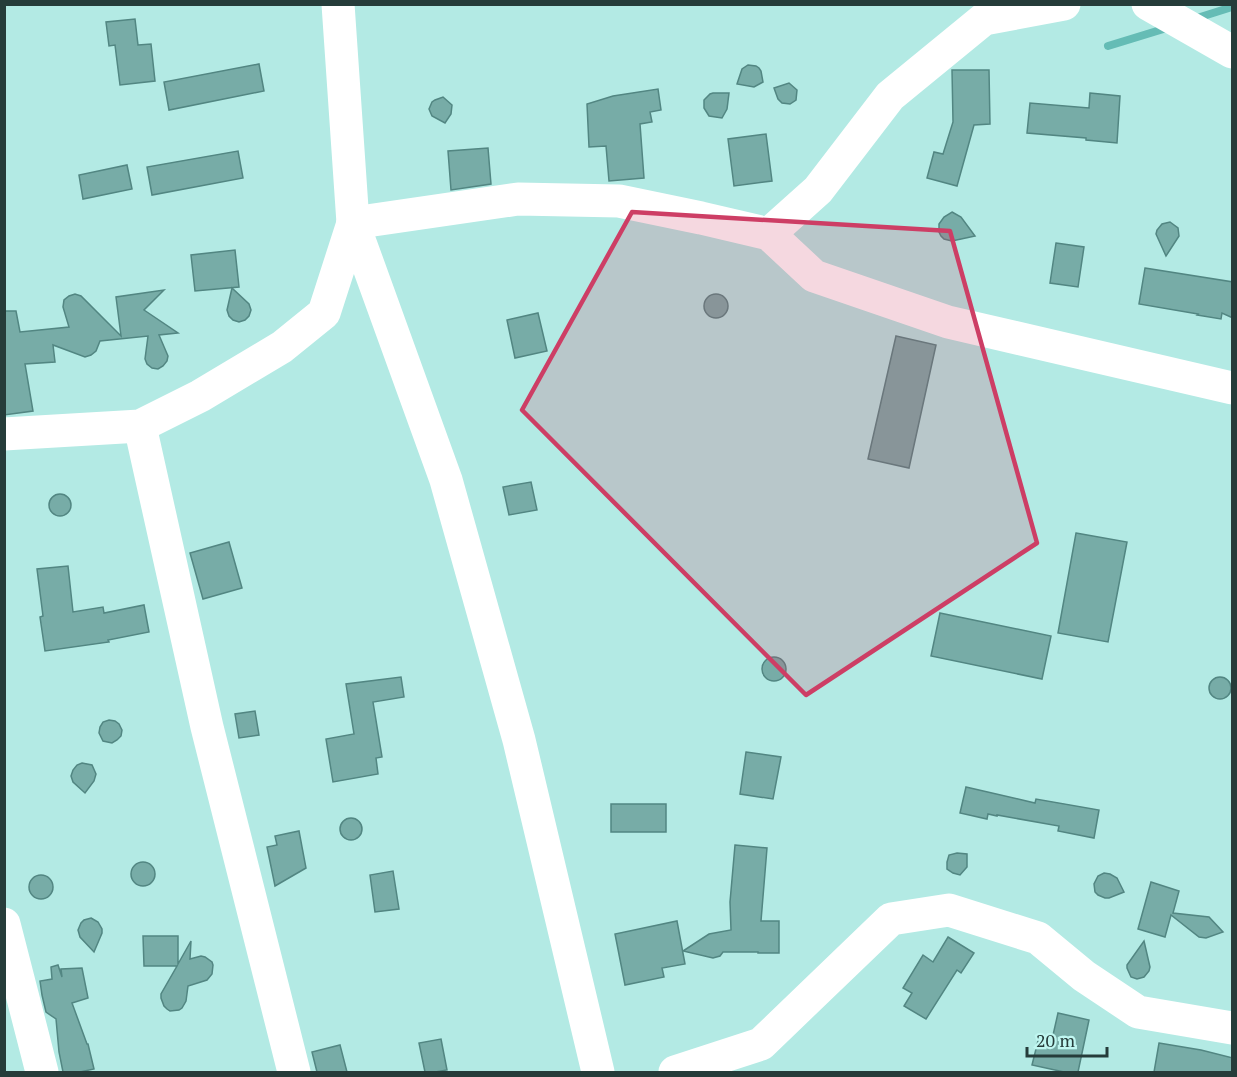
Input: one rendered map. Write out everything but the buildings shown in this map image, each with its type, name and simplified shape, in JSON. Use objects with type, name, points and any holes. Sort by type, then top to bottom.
[{"type":"street","points":[[338,4],[353,223],[446,480],[519,740],[598,1072]]},
{"type":"street","points":[[769,234],[818,190],[890,96],[984,19],[1064,4]]},
{"type":"street","points":[[1148,4],[1233,51]]},
{"type":"street","points":[[353,223],[518,199],[619,201],[769,234],[814,276],[936,318],[1233,388]]},
{"type":"street","points":[[4,434],[140,426],[200,396],[282,347],[324,314],[353,223]]},
{"type":"street","points":[[140,426],[207,727],[294,1072]]},
{"type":"street","points":[[675,1072],[761,1044],[891,919],[949,910],[1038,938],[1084,976],[1138,1012],[1233,1028]]},
{"type":"street","points":[[4,924],[42,1072]]},
{"type":"highlighted area","points":[[632,212],[950,231],[1037,543],[806,695],[522,410]]},
{"type":"waterway","points":[[1194,19],[1232,7]]},
{"type":"waterway","points":[[1108,46],[1170,27]]}]
